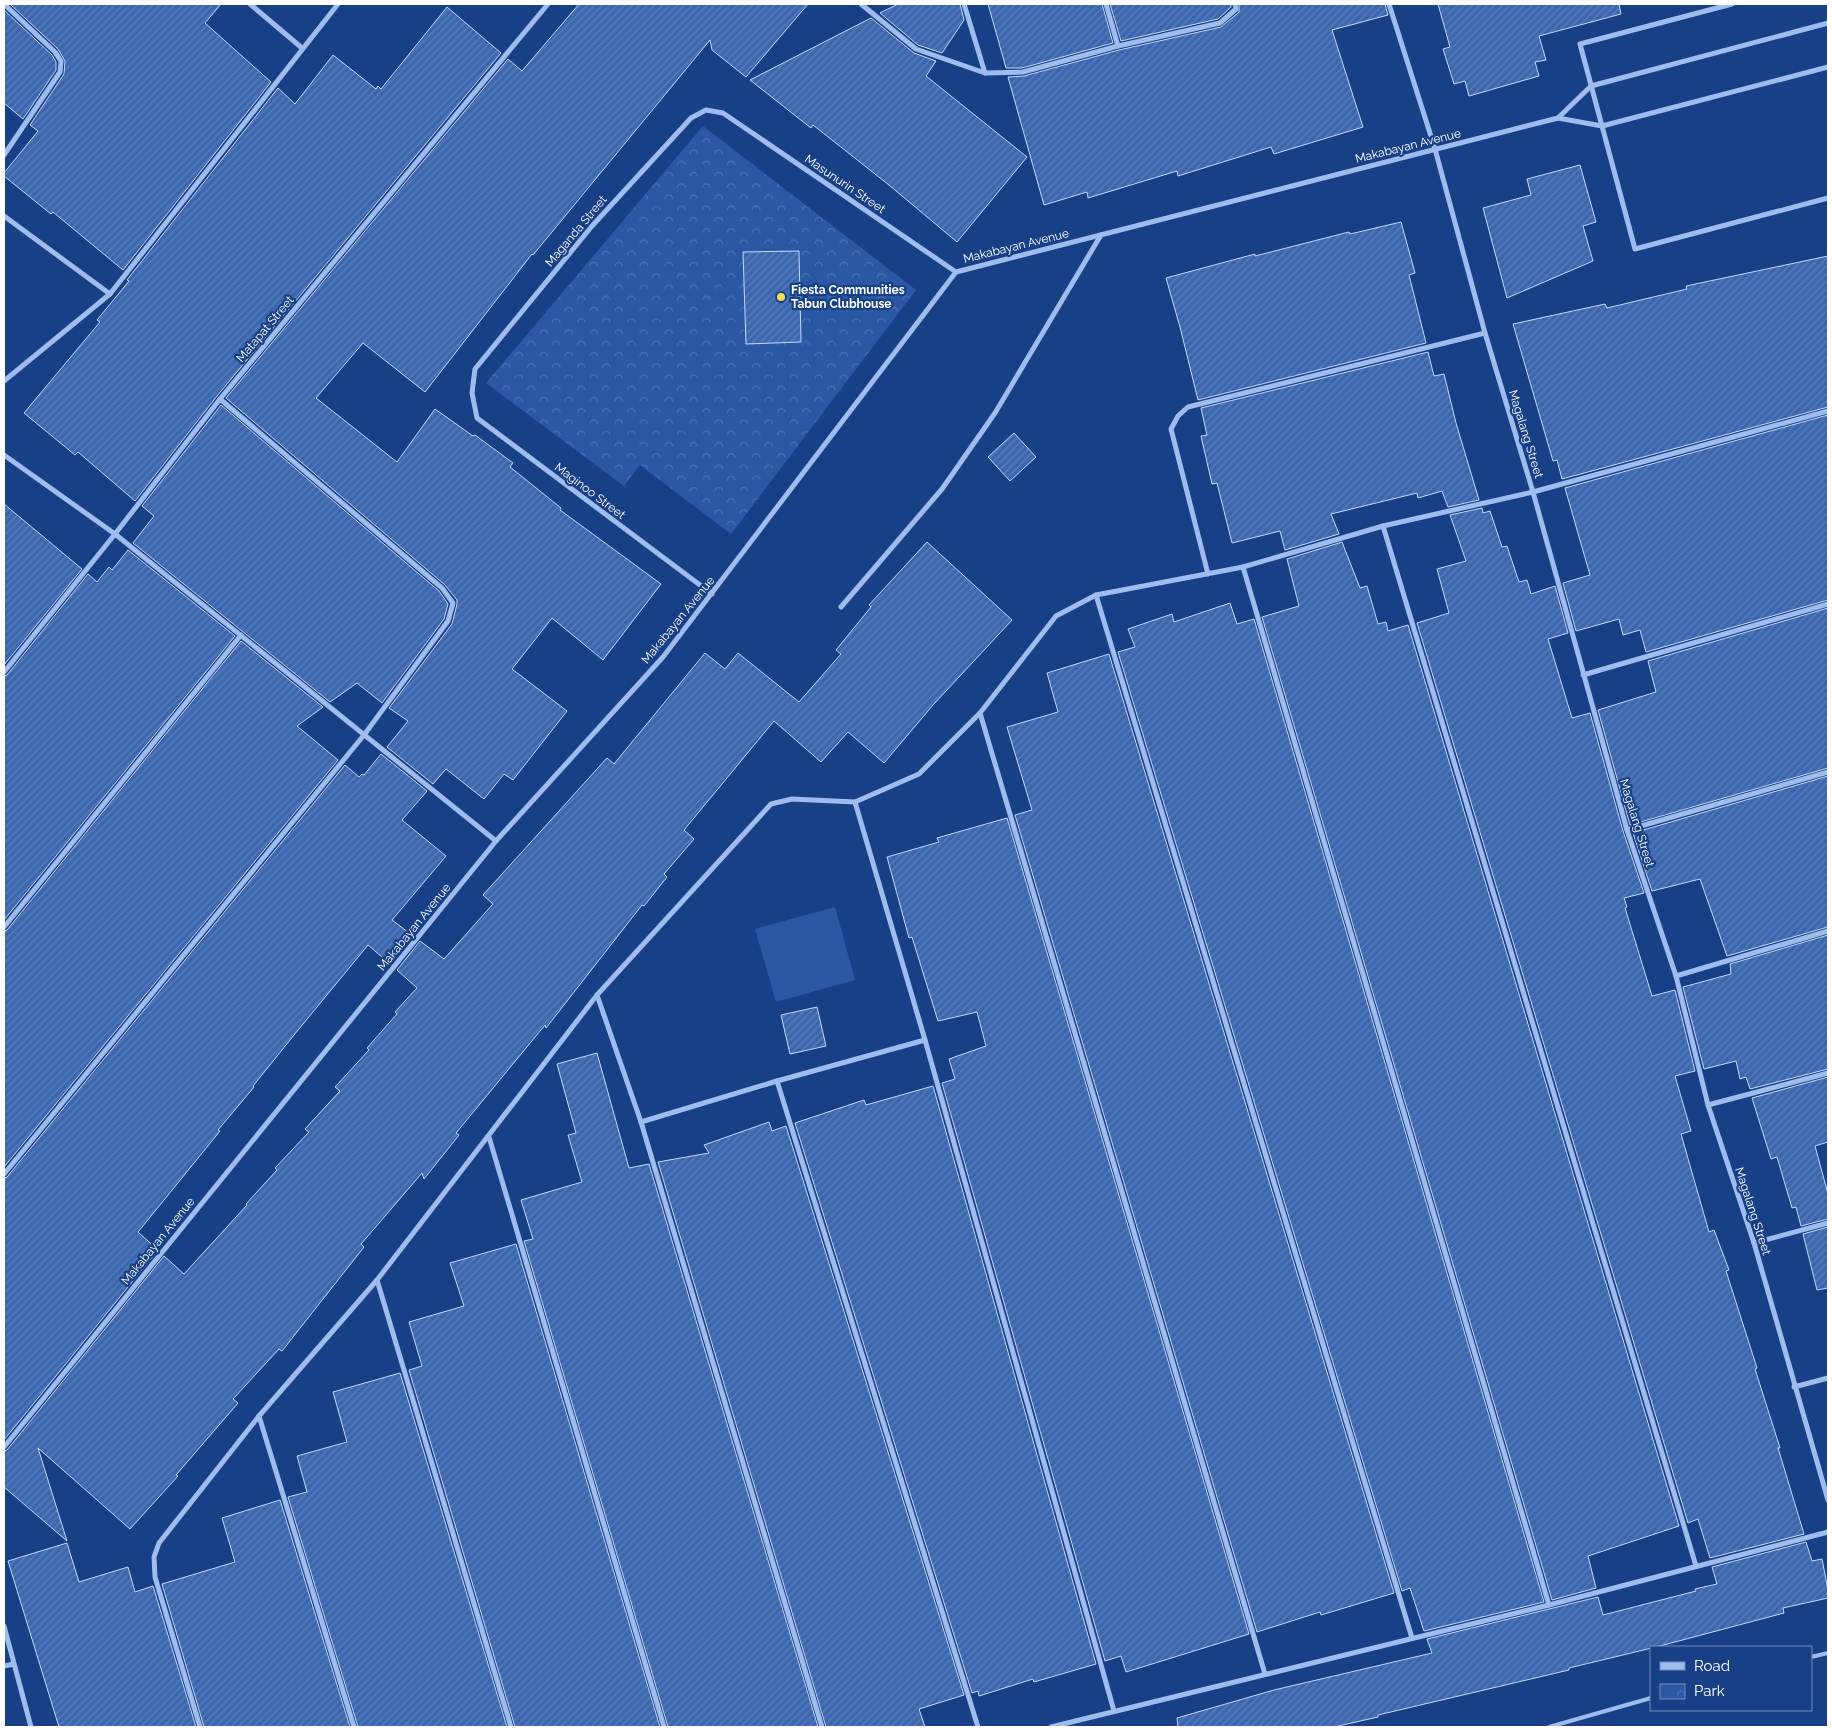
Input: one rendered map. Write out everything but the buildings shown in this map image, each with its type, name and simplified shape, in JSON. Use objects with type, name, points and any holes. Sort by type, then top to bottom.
[{"type":"street","points":[[4,4],[55,52],[61,61],[60,72],[4,155]]},
{"type":"street","points":[[250,4],[302,48]]},
{"type":"street","points":[[4,382],[110,294],[338,4]]},
{"type":"street","name":"Matapat Street","points":[[4,672],[220,399],[548,4]]},
{"type":"street","points":[[861,4],[916,49],[985,73],[1023,72],[1118,46],[1220,22],[1236,9],[1235,4]]},
{"type":"street","points":[[964,4],[985,73]]},
{"type":"street","points":[[1106,4],[1118,46]]},
{"type":"street","name":"Magalang Street","points":[[1389,4],[1435,150],[1485,333],[1533,492],[1627,830],[1676,976],[1708,1105],[1754,1243],[1828,1500]]},
{"type":"street","points":[[1732,4],[1580,44],[1635,249],[1828,198]]},
{"type":"street","name":"Makabayan Avenue","points":[[1558,118],[1591,86],[1828,23]]},
{"type":"street","name":"Makabayan Avenue","points":[[4,1447],[496,842],[662,657],[712,594],[956,272],[1558,118],[1602,126],[1828,67]]},
{"type":"street","name":"Maganda Street","points":[[472,394],[475,369],[592,226],[691,118],[706,110],[723,113]]},
{"type":"street","name":"Masunurin Street","points":[[723,113],[956,272]]},
{"type":"street","points":[[4,216],[110,294]]},
{"type":"street","points":[[841,608],[942,489],[995,413],[1101,235]]},
{"type":"street","points":[[1208,574],[1171,429],[1178,416],[1188,407],[1485,333]]},
{"type":"street","name":"Maginoo Street","points":[[472,394],[477,418],[712,594]]},
{"type":"street","points":[[4,1174],[364,735],[448,621],[453,604],[442,588],[220,399]]},
{"type":"street","points":[[200,1727],[155,1577],[154,1557],[158,1543],[259,1416],[377,1280],[597,995],[771,804],[792,799],[855,802],[919,774],[980,713],[1056,616],[1096,595],[1243,567],[1383,526],[1533,492],[1828,411]]},
{"type":"street","points":[[4,455],[115,534],[496,842]]},
{"type":"street","points":[[1383,526],[1696,1566]]},
{"type":"street","points":[[1243,567],[1549,1604]]},
{"type":"street","points":[[1096,595],[1412,1638]]},
{"type":"street","points":[[1583,675],[1828,604]]},
{"type":"street","points":[[4,927],[240,635]]},
{"type":"street","points":[[980,713],[1265,1674]]},
{"type":"street","points":[[1627,830],[1828,772]]},
{"type":"street","points":[[855,802],[1114,1711]]},
{"type":"street","points":[[1676,976],[1828,931]]},
{"type":"street","points":[[597,995],[641,1122],[822,1727]]},
{"type":"street","points":[[641,1122],[777,1081],[924,1040]]},
{"type":"street","points":[[1708,1105],[1828,1073]]},
{"type":"street","points":[[777,1081],[978,1727]]},
{"type":"street","points":[[489,1137],[664,1727]]},
{"type":"street","points":[[1754,1243],[1828,1223]]},
{"type":"street","points":[[377,1280],[511,1727]]},
{"type":"street","points":[[1794,1386],[1828,1378]]},
{"type":"street","points":[[259,1416],[354,1727]]},
{"type":"street","points":[[1051,1727],[1549,1604],[1828,1532]]},
{"type":"street","points":[[4,1626],[31,1727]]},
{"type":"street","points":[[4,1666],[14,1664]]},
{"type":"lane","points":[[1812,1657],[1828,1653]]},
{"type":"lane","points":[[1548,1727],[1650,1698]]},
{"type":"green space","points":[[703,126],[916,290],[731,534],[640,465],[624,486],[486,383]]},
{"type":"green space","points":[[835,907],[855,980],[776,1002],[755,929]]},
{"type":"place","name":"Fiesta Communities Tabun Clubhouse","points":[[781,297]]}]
